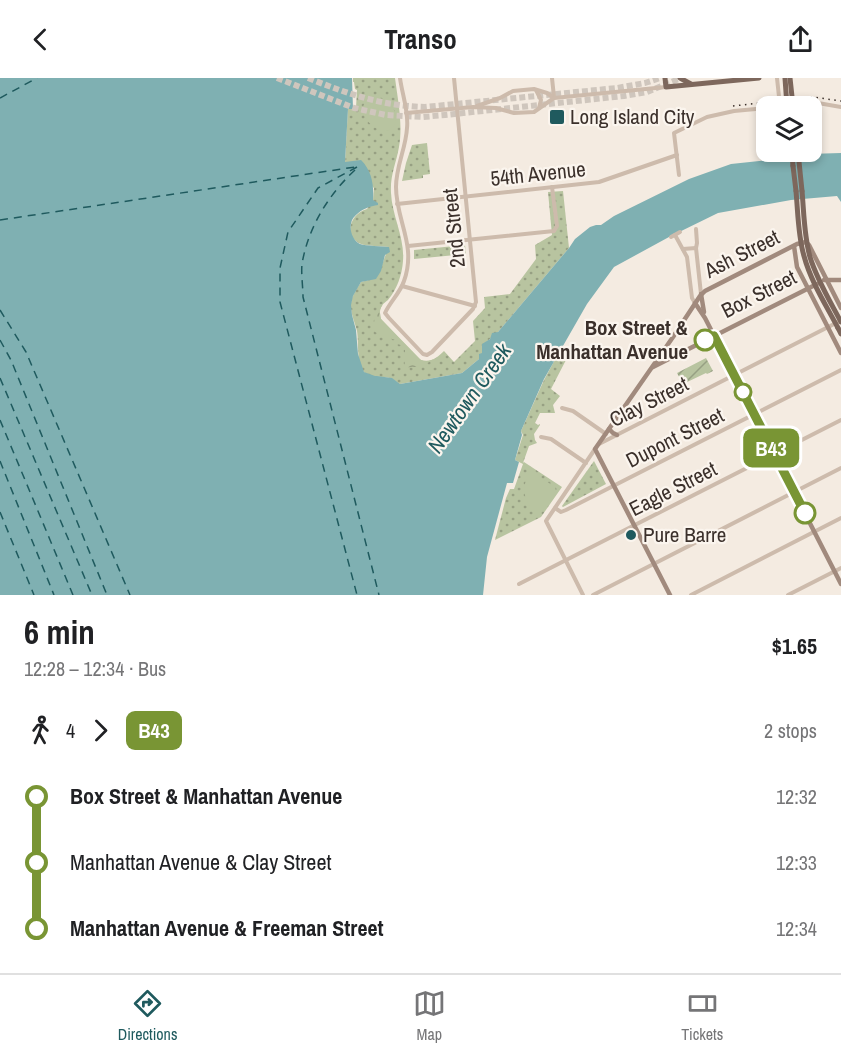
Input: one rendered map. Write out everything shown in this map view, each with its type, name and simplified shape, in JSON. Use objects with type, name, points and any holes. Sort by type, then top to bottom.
[{"type":"main road","points":[[665,78],[666,87],[759,78]]},
{"type":"main road","points":[[677,86],[678,78],[695,85]]},
{"type":"main road","points":[[784,78],[787,96]]},
{"type":"main road","points":[[790,78],[794,96]]},
{"type":"main road","points":[[793,162],[803,253],[812,278],[839,331]]},
{"type":"main road","points":[[798,162],[808,252],[814,269],[841,321]]},
{"type":"street","points":[[400,78],[408,122],[407,136],[396,176],[396,189],[397,204],[408,246],[408,262],[402,286],[385,313],[427,356],[475,306],[402,286]]},
{"type":"street","name":"2nd Street","points":[[454,78],[475,306]]},
{"type":"street","points":[[552,78],[554,98]]},
{"type":"street","points":[[777,78],[778,96]]},
{"type":"street","points":[[406,113],[473,107],[498,108],[514,113],[534,112],[554,98],[666,87]]},
{"type":"street","points":[[473,107],[512,91],[536,90],[548,93],[554,98]]},
{"type":"street","points":[[536,90],[541,100],[539,109]]},
{"type":"street","points":[[822,103],[841,106]]},
{"type":"street","points":[[679,175],[675,133],[707,117],[756,109]]},
{"type":"street","name":"54th Avenue","points":[[397,204],[602,182],[677,155]]},
{"type":"street","points":[[408,246],[554,231],[557,226],[552,187]]},
{"type":"street","points":[[696,229],[696,248],[705,318]]},
{"type":"street","points":[[680,232],[673,236],[687,257],[692,298],[697,302],[841,584]]},
{"type":"street","name":"Ash Street","points":[[595,449],[702,294],[806,242],[827,280]]},
{"type":"street","points":[[794,246],[796,265],[841,354]]},
{"type":"street","points":[[683,249],[696,248]]},
{"type":"street","points":[[827,280],[841,308]]},
{"type":"street","name":"Box Street","points":[[651,369],[807,288],[827,280],[841,280]]},
{"type":"street","name":"Clay Street","points":[[599,444],[841,321]]},
{"type":"street","points":[[664,350],[666,356],[671,358]]},
{"type":"street","name":"Dupont Street","points":[[555,508],[561,512],[565,511],[841,370]]},
{"type":"street","points":[[562,408],[573,411],[606,434]]},
{"type":"street","name":"Eagle Street","points":[[519,584],[841,420]]},
{"type":"street","points":[[609,429],[617,435]]},
{"type":"street","points":[[541,437],[551,439],[586,463]]},
{"type":"street","points":[[595,449],[670,595]]},
{"type":"street","points":[[583,595],[546,521],[595,449]]},
{"type":"street","points":[[593,595],[841,468]]},
{"type":"street","points":[[691,595],[841,518]]},
{"type":"street","points":[[788,595],[841,568]]},
{"type":"green space","points":[[353,78],[395,78],[400,130],[391,193],[402,244],[403,261],[396,287],[382,305],[380,314],[381,319],[421,360],[431,360],[444,351],[454,362],[475,341],[473,321],[485,308],[484,297],[510,294],[536,259],[535,245],[552,235],[548,192],[563,191],[569,248],[498,332],[484,344],[479,359],[462,373],[400,384],[393,379],[368,375],[360,365],[357,331],[351,303],[361,282],[376,278],[389,247],[361,244],[355,240],[350,230],[353,220],[361,211],[367,209],[373,200],[374,188],[345,162],[348,108],[356,108],[357,90]]},
{"type":"green space","points":[[373,97],[388,102],[395,111],[396,121],[389,130],[382,131],[375,128],[364,116],[365,102]]},
{"type":"green space","points":[[427,143],[430,174],[423,175],[423,178],[402,181],[412,145]]},
{"type":"green space","points":[[465,245],[466,254],[414,259],[414,250]]},
{"type":"green space","points":[[381,304],[379,312],[381,319],[419,359],[426,362],[434,359],[420,366],[405,367],[405,350],[401,345],[390,336],[375,332],[375,315]]},
{"type":"green space","points":[[559,352],[567,358],[551,389],[560,396],[553,405],[555,413],[540,413],[535,423],[540,424],[534,434],[537,443],[529,446],[523,463],[562,487],[541,517],[495,540],[506,498],[510,489],[514,489],[523,464],[515,460],[523,435],[521,431]]},
{"type":"green space","points":[[706,358],[713,371],[683,384],[677,373]]},
{"type":"green space","points":[[594,461],[606,484],[563,507],[562,506]]},
{"type":"green space","points":[[531,471],[555,487],[556,491],[539,515],[530,506],[525,495],[525,483]]},
{"type":"water","name":"Newtown Creek","points":[[0,78],[352,78],[353,109],[348,109],[345,162],[361,160],[365,164],[372,178],[373,200],[378,205],[366,208],[356,215],[351,222],[351,230],[354,238],[360,244],[389,247],[390,252],[385,255],[381,271],[376,279],[361,282],[353,296],[351,305],[358,354],[364,372],[392,378],[400,384],[462,373],[479,359],[482,344],[490,339],[492,333],[498,332],[575,239],[590,227],[601,225],[614,216],[689,179],[731,164],[756,161],[822,162],[822,154],[841,153],[841,202],[837,196],[791,200],[718,213],[614,267],[587,304],[544,379],[521,431],[515,460],[519,462],[513,483],[507,483],[487,557],[483,595],[0,595]]},
{"type":"ferry route","points":[[0,98],[37,78]]},
{"type":"ferry route","points":[[0,220],[355,167]]},
{"type":"ferry route","points":[[357,167],[318,188],[288,232],[280,268],[280,302],[357,595]]},
{"type":"ferry route","points":[[355,170],[336,190],[314,225],[302,264],[303,297],[379,595]]},
{"type":"ferry route","points":[[0,310],[26,352],[130,595]]},
{"type":"ferry route","points":[[0,340],[11,360],[107,595]]},
{"type":"ferry route","points":[[0,378],[92,595]]},
{"type":"ferry route","points":[[0,420],[73,595]]},
{"type":"ferry route","points":[[0,461],[54,595]]},
{"type":"ferry route","points":[[0,512],[34,595]]},
{"type":"tunnel","points":[[277,78],[354,108],[386,115],[423,117],[624,96],[647,92],[681,78]]},
{"type":"tunnel","points":[[308,78],[365,98],[425,107],[617,88],[660,78]]},
{"type":"railway","points":[[733,106],[813,97],[841,101]]},
{"type":"bus line","name":"B43","points":[[705,340],[714,336],[805,513]]},
{"type":"place","name":"Long Island City","points":[[557,117]]},
{"type":"place","name":"Box Street & Manhattan Avenue","points":[[705,340]]},
{"type":"place","name":"Pure Barre","points":[[631,535]]}]
